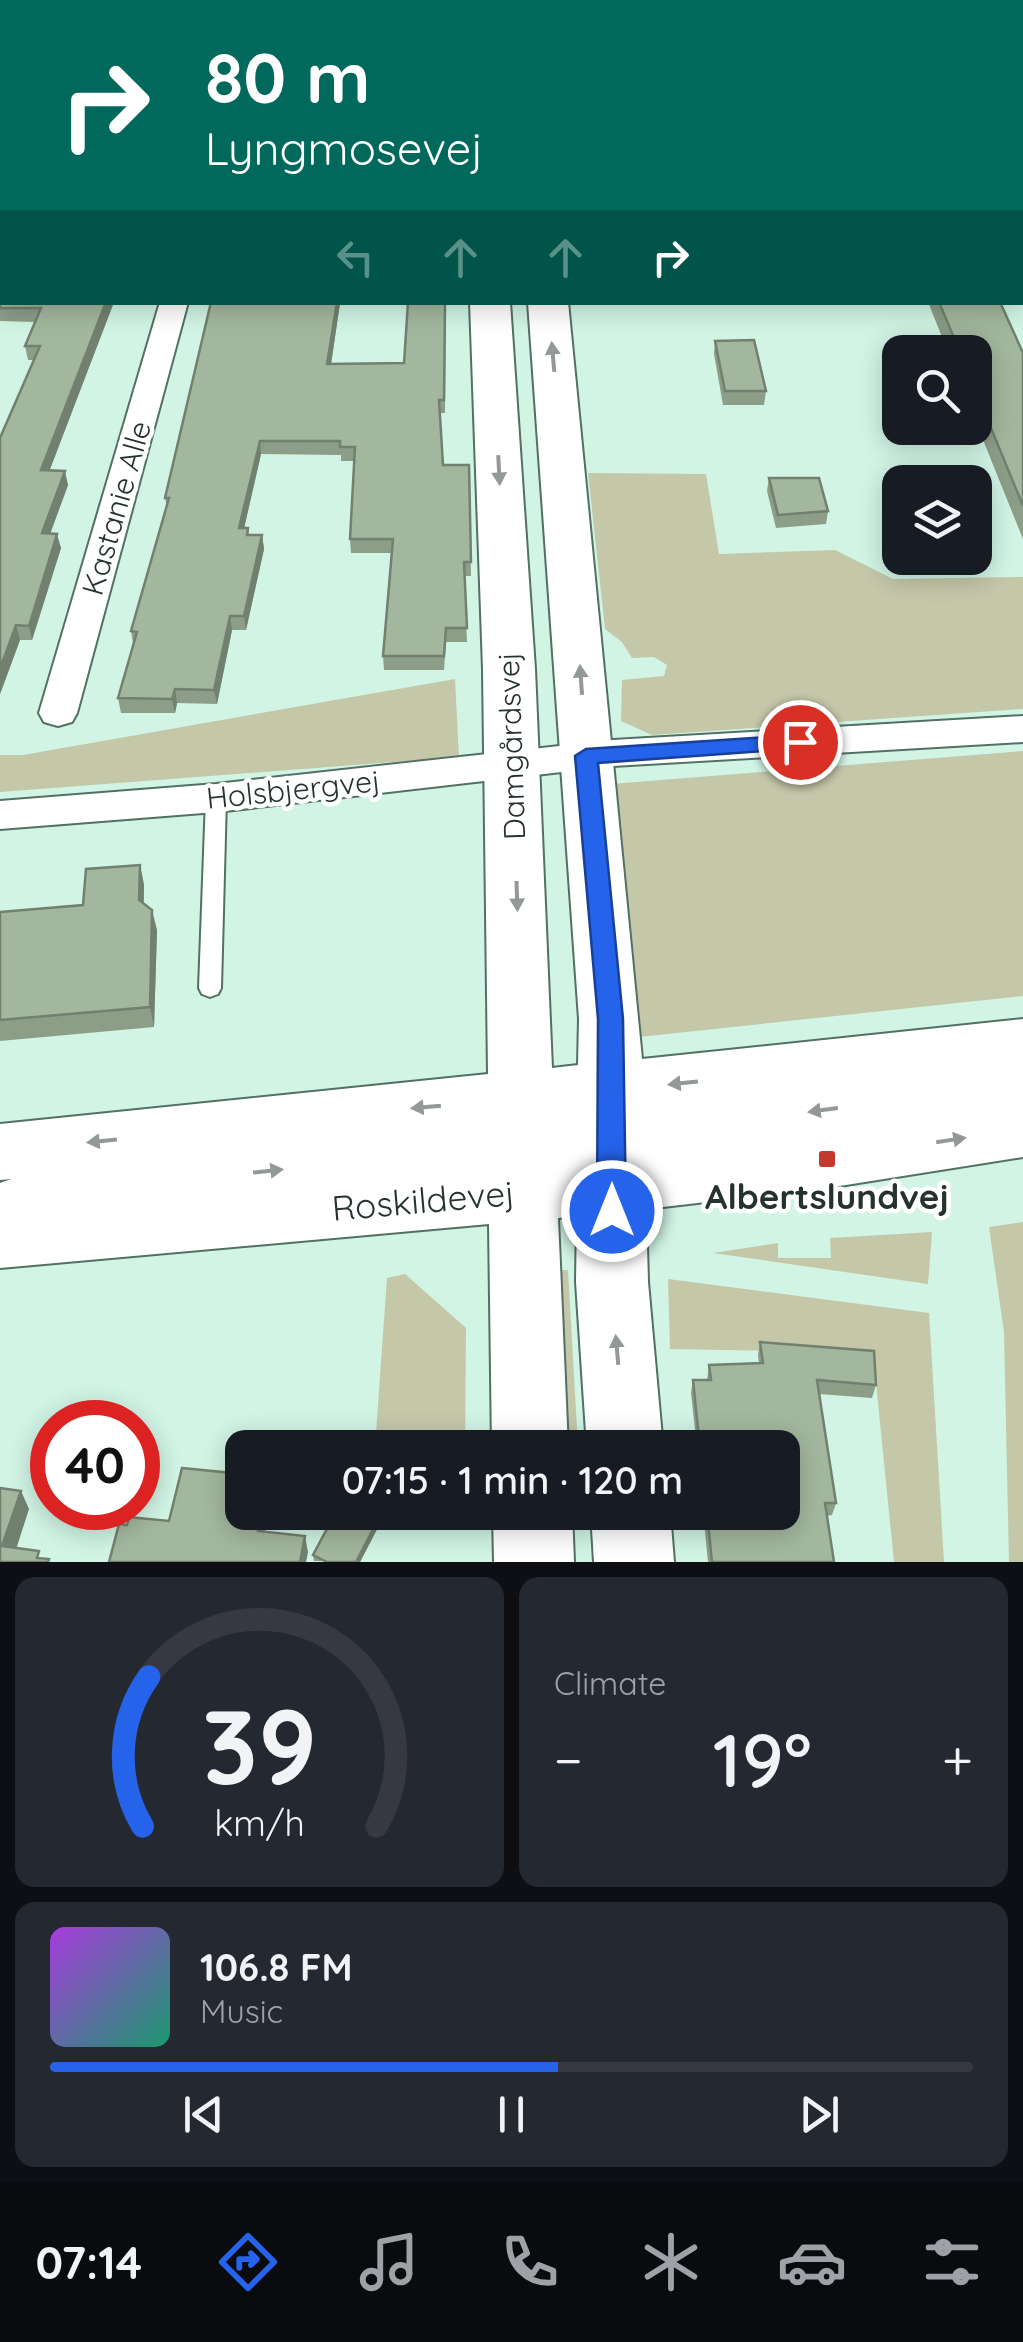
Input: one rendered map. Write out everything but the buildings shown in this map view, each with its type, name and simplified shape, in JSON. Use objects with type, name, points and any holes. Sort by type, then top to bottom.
[{"type":"street","name":"Kastanie Alle","points":[[58,713],[173,305]]},
{"type":"street","name":"Damgårdsvej","points":[[490,305],[512,764],[523,1140]]},
{"type":"street","points":[[548,305],[610,1019],[612,1282],[624,1430]]},
{"type":"street","name":"Holsbjergvej","points":[[0,815],[216,798],[586,756],[1023,729]]},
{"type":"street","name":"Roskildevej","points":[[611,1142],[1023,1045]]},
{"type":"street","points":[[0,1213],[66,1192],[430,1154],[523,1140],[611,1142],[684,1127],[1023,1081]]},
{"type":"street","name":"Roskildevej","points":[[0,1152],[523,1140],[611,1142],[827,1159],[1023,1129]]},
{"type":"street","points":[[523,1140],[530,1430]]},
{"type":"street","name":"Roskildevej","points":[[0,1237],[523,1140]]},
{"type":"street","points":[[533,1530],[534,1562]]},
{"type":"street","points":[[631,1530],[634,1562]]},
{"type":"lane","points":[[210,988],[216,798]]},
{"type":"green space","points":[[588,473],[706,474],[719,554],[835,550],[893,579],[1023,577],[1023,709],[652,735],[621,721],[622,680],[664,676],[667,665],[654,657],[632,658],[622,642],[605,629]]},
{"type":"green space","points":[[455,679],[459,757],[0,792],[0,755],[23,755]]},
{"type":"green space","points":[[1023,751],[1023,996],[639,1037],[611,784]]},
{"type":"green space","points":[[1023,1222],[1023,1562],[1009,1562],[1004,1332],[989,1227]]},
{"type":"green space","points":[[932,1232],[928,1284],[713,1253],[778,1243],[778,1258],[831,1258],[830,1238]]},
{"type":"green space","points":[[546,1270],[568,1270],[577,1430],[552,1430]]},
{"type":"green space","points":[[405,1274],[466,1328],[465,1430],[376,1430],[387,1278]]},
{"type":"green space","points":[[668,1279],[929,1313],[944,1562],[894,1562],[873,1353],[670,1349]]},
{"type":"place","name":"Albertslundvej","points":[[827,1159]]},
{"type":"route","points":[[612,1211],[610,1019],[586,756],[800,742]]}]
